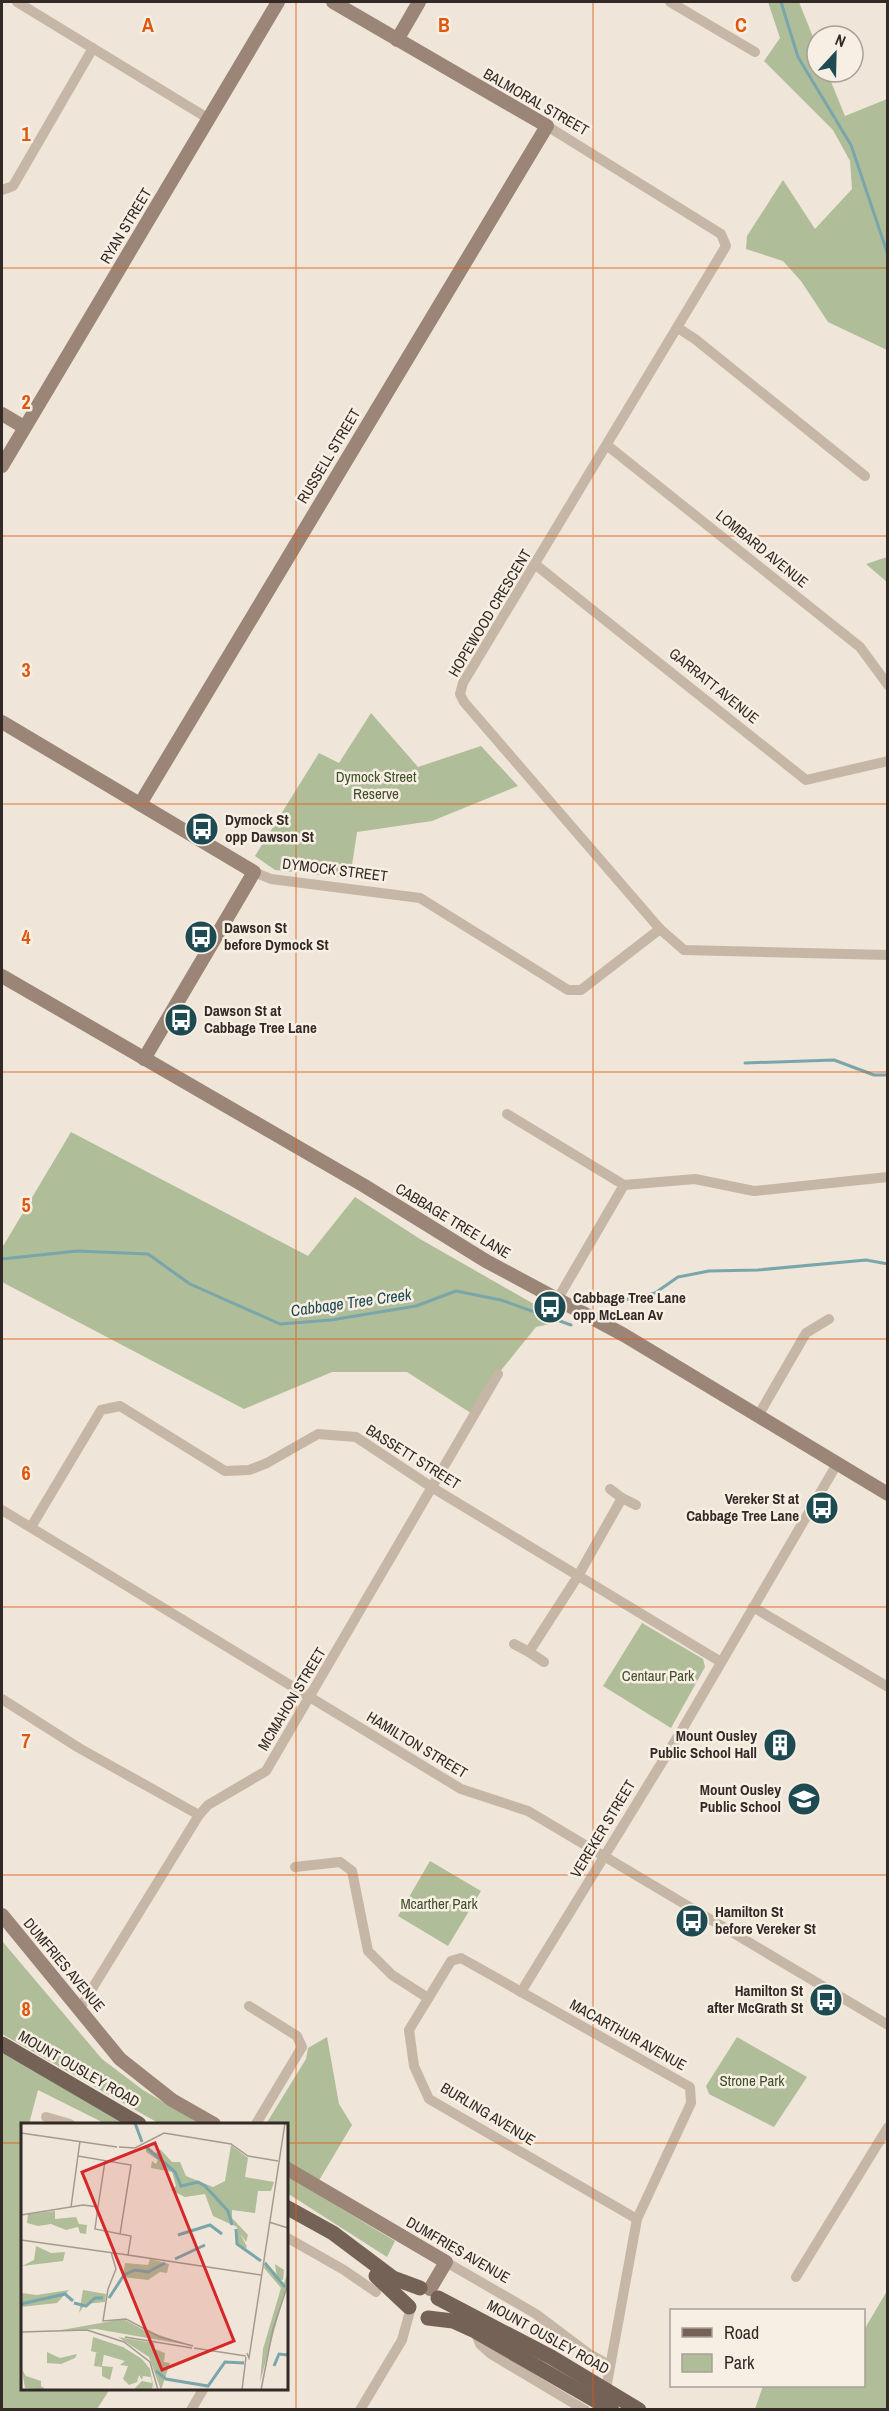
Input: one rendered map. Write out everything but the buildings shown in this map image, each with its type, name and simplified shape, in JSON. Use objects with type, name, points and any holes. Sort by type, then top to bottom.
[{"type":"main road","name":"MOUNT OUSLEY ROAD","points":[[2,2044],[137,2123]]},
{"type":"main road","name":"MOUNT OUSLEY ROAD","points":[[288,2208],[333,2233],[398,2281],[429,2292],[639,2409]]},
{"type":"main road","points":[[288,2216],[368,2269],[416,2317],[426,2319],[438,2310],[429,2292],[411,2294],[409,2309]]},
{"type":"main road","name":"MOUNT OUSLEY ROAD","points":[[426,2319],[453,2321],[475,2331],[612,2409]]},
{"type":"street","points":[[17,2],[209,119]]},
{"type":"street","name":"RYAN STREET","points":[[2,466],[278,2]]},
{"type":"street","name":"BALMORAL STREET","points":[[333,2],[547,126],[721,234]]},
{"type":"street","points":[[397,40],[419,2]]},
{"type":"street","points":[[670,2],[755,52]]},
{"type":"street","points":[[2,190],[13,186],[93,48]]},
{"type":"street","name":"RUSSELL STREET","points":[[140,804],[547,126]]},
{"type":"street","name":"HOPEWOOD CRESCENT","points":[[721,234],[726,246],[608,446],[463,683],[460,694],[471,711],[660,929],[684,950],[888,955]]},
{"type":"street","points":[[678,328],[695,339],[865,476]]},
{"type":"street","points":[[2,414],[24,428]]},
{"type":"street","name":"LOMBARD AVENUE","points":[[608,446],[860,648],[888,685]]},
{"type":"street","name":"GARRATT AVENUE","points":[[536,565],[549,572],[806,780],[888,761]]},
{"type":"street","name":"DYMOCK STREET","points":[[2,722],[254,872],[271,879],[420,898],[568,990],[581,990],[660,929]]},
{"type":"street","points":[[144,1059],[254,872]]},
{"type":"street","name":"CABBAGE TREE LANE","points":[[2,976],[363,1185],[486,1261],[624,1335],[888,1494]]},
{"type":"street","points":[[507,1114],[624,1185],[695,1179],[754,1191],[888,1177]]},
{"type":"street","points":[[557,1300],[624,1185]]},
{"type":"street","points":[[758,1416],[806,1333],[829,1319]]},
{"type":"street","name":"MCMAHON STREET","points":[[79,2010],[199,1815],[208,1805],[266,1771],[498,1374]]},
{"type":"street","name":"BASSETT STREET","points":[[31,1527],[101,1410],[120,1407],[225,1471],[249,1470],[267,1463],[318,1434],[356,1437],[433,1488],[721,1662]]},
{"type":"street","name":"VEREKER STREET","points":[[521,1992],[721,1662],[837,1464]]},
{"type":"street","points":[[610,1489],[636,1506]]},
{"type":"street","points":[[529,1652],[578,1576],[622,1498]]},
{"type":"street","name":"HAMILTON STREET","points":[[2,1510],[461,1789],[528,1811],[888,2025]]},
{"type":"street","points":[[753,1607],[888,1687]]},
{"type":"street","points":[[514,1644],[544,1662]]},
{"type":"street","points":[[2,1700],[80,1748],[199,1815]]},
{"type":"street","points":[[295,1867],[340,1862],[352,1871],[368,1951],[392,1975],[428,1998]]},
{"type":"street","name":"DUMFRIES AVENUE","points":[[2,1915],[120,2059],[172,2100],[212,2123]]},
{"type":"street","name":"BURLING AVENUE","points":[[521,1992],[461,1958],[451,1961],[409,2030],[414,2066],[429,2099],[637,2218]]},
{"type":"street","name":"MACARTHUR AVENUE","points":[[521,1992],[690,2087],[692,2103],[637,2218]]},
{"type":"street","points":[[249,2006],[297,2036],[302,2047],[257,2123]]},
{"type":"street","points":[[46,2117],[67,2123]]},
{"type":"street","points":[[796,2277],[888,2127]]},
{"type":"street","name":"DUMFRIES AVENUE","points":[[288,2169],[536,2314],[589,2354],[609,2365]]},
{"type":"street","points":[[606,2389],[637,2218]]},
{"type":"street","points":[[288,2242],[344,2270],[375,2292]]},
{"type":"street","points":[[429,2292],[446,2262]]},
{"type":"street","points":[[402,2340],[409,2309]]},
{"type":"street","points":[[360,2409],[402,2340],[426,2319]]},
{"type":"street","name":"MOUNT OUSLEY ROAD","points":[[475,2331],[480,2344],[491,2354],[585,2409]]},
{"type":"street","points":[[191,2409],[203,2390]]},
{"type":"green space","points":[[768,2],[799,2],[808,24],[805,24],[805,84],[832,84],[845,116],[887,99],[887,350],[828,322],[801,281],[783,261],[746,249],[747,236],[783,180],[815,229],[852,189],[850,161],[833,130],[764,61],[780,38]]},
{"type":"green space","points":[[888,557],[887,582],[866,564]]},
{"type":"green space","name":"Dymock Street Reserve","points":[[371,713],[418,767],[481,746],[518,786],[432,821],[357,832],[350,878],[275,870],[255,856],[319,753],[339,763]]},
{"type":"green space","points":[[71,1132],[308,1256],[355,1197],[420,1239],[553,1315],[549,1324],[536,1327],[498,1374],[474,1415],[407,1372],[332,1372],[244,1409],[2,1282],[2,1248]]},
{"type":"green space","name":"Centaur Park","points":[[642,1623],[703,1659],[705,1667],[671,1728],[603,1686]]},
{"type":"green space","name":"Mcarther Park","points":[[430,1861],[481,1891],[448,1946],[398,1916]]},
{"type":"green space","points":[[2,1941],[102,2059],[143,2090],[198,2123],[158,2123],[2,2034]]},
{"type":"green space","points":[[327,2037],[339,2104],[352,2125],[318,2182],[288,2164],[288,2123],[267,2123],[306,2059],[308,2048]]},
{"type":"green space","name":"Strone Park","points":[[737,2037],[807,2077],[774,2127],[709,2094],[706,2086]]},
{"type":"green space","points":[[2,2050],[126,2123],[104,2123],[38,2090],[29,2123],[21,2123],[21,2390],[109,2390],[97,2409],[2,2410]]},
{"type":"green space","points":[[288,2177],[395,2241],[387,2257],[288,2194]]},
{"type":"green space","points":[[887,2291],[887,2409],[755,2409],[763,2387],[865,2387],[865,2328]]},
{"type":"waterway","name":"Cabbage Tree Creek","points":[[781,2],[798,57],[851,145],[888,255]]},
{"type":"waterway","points":[[745,1063],[834,1060],[874,1075],[888,1075]]},
{"type":"waterway","name":"Cabbage Tree Creek","points":[[2,1259],[77,1251],[148,1254],[190,1284],[280,1324],[331,1320],[416,1306],[456,1291],[501,1300],[571,1325]]},
{"type":"waterway","name":"Cabbage Tree Creek","points":[[616,1302],[655,1293],[678,1277],[709,1271],[758,1270],[866,1260],[888,1264]]},
{"type":"place","name":"Dymock St opp Dawson St","points":[[202,829]]},
{"type":"place","name":"Dawson St before Dymock St","points":[[201,937]]},
{"type":"place","name":"Dawson St at Cabbage Tree Lane","points":[[181,1020]]},
{"type":"place","name":"Cabbage Tree Lane opp McLean Av","points":[[550,1307]]},
{"type":"place","name":"Vereker St at Cabbage Tree Lane","points":[[822,1508]]},
{"type":"place","name":"Mount Ousley Public School Hall","points":[[780,1745]]},
{"type":"place","name":"Mount Ousley Public School","points":[[804,1799]]},
{"type":"place","name":"Hamilton St before Vereker St","points":[[692,1921]]},
{"type":"place","name":"Hamilton St after McGrath St","points":[[826,2000]]}]
